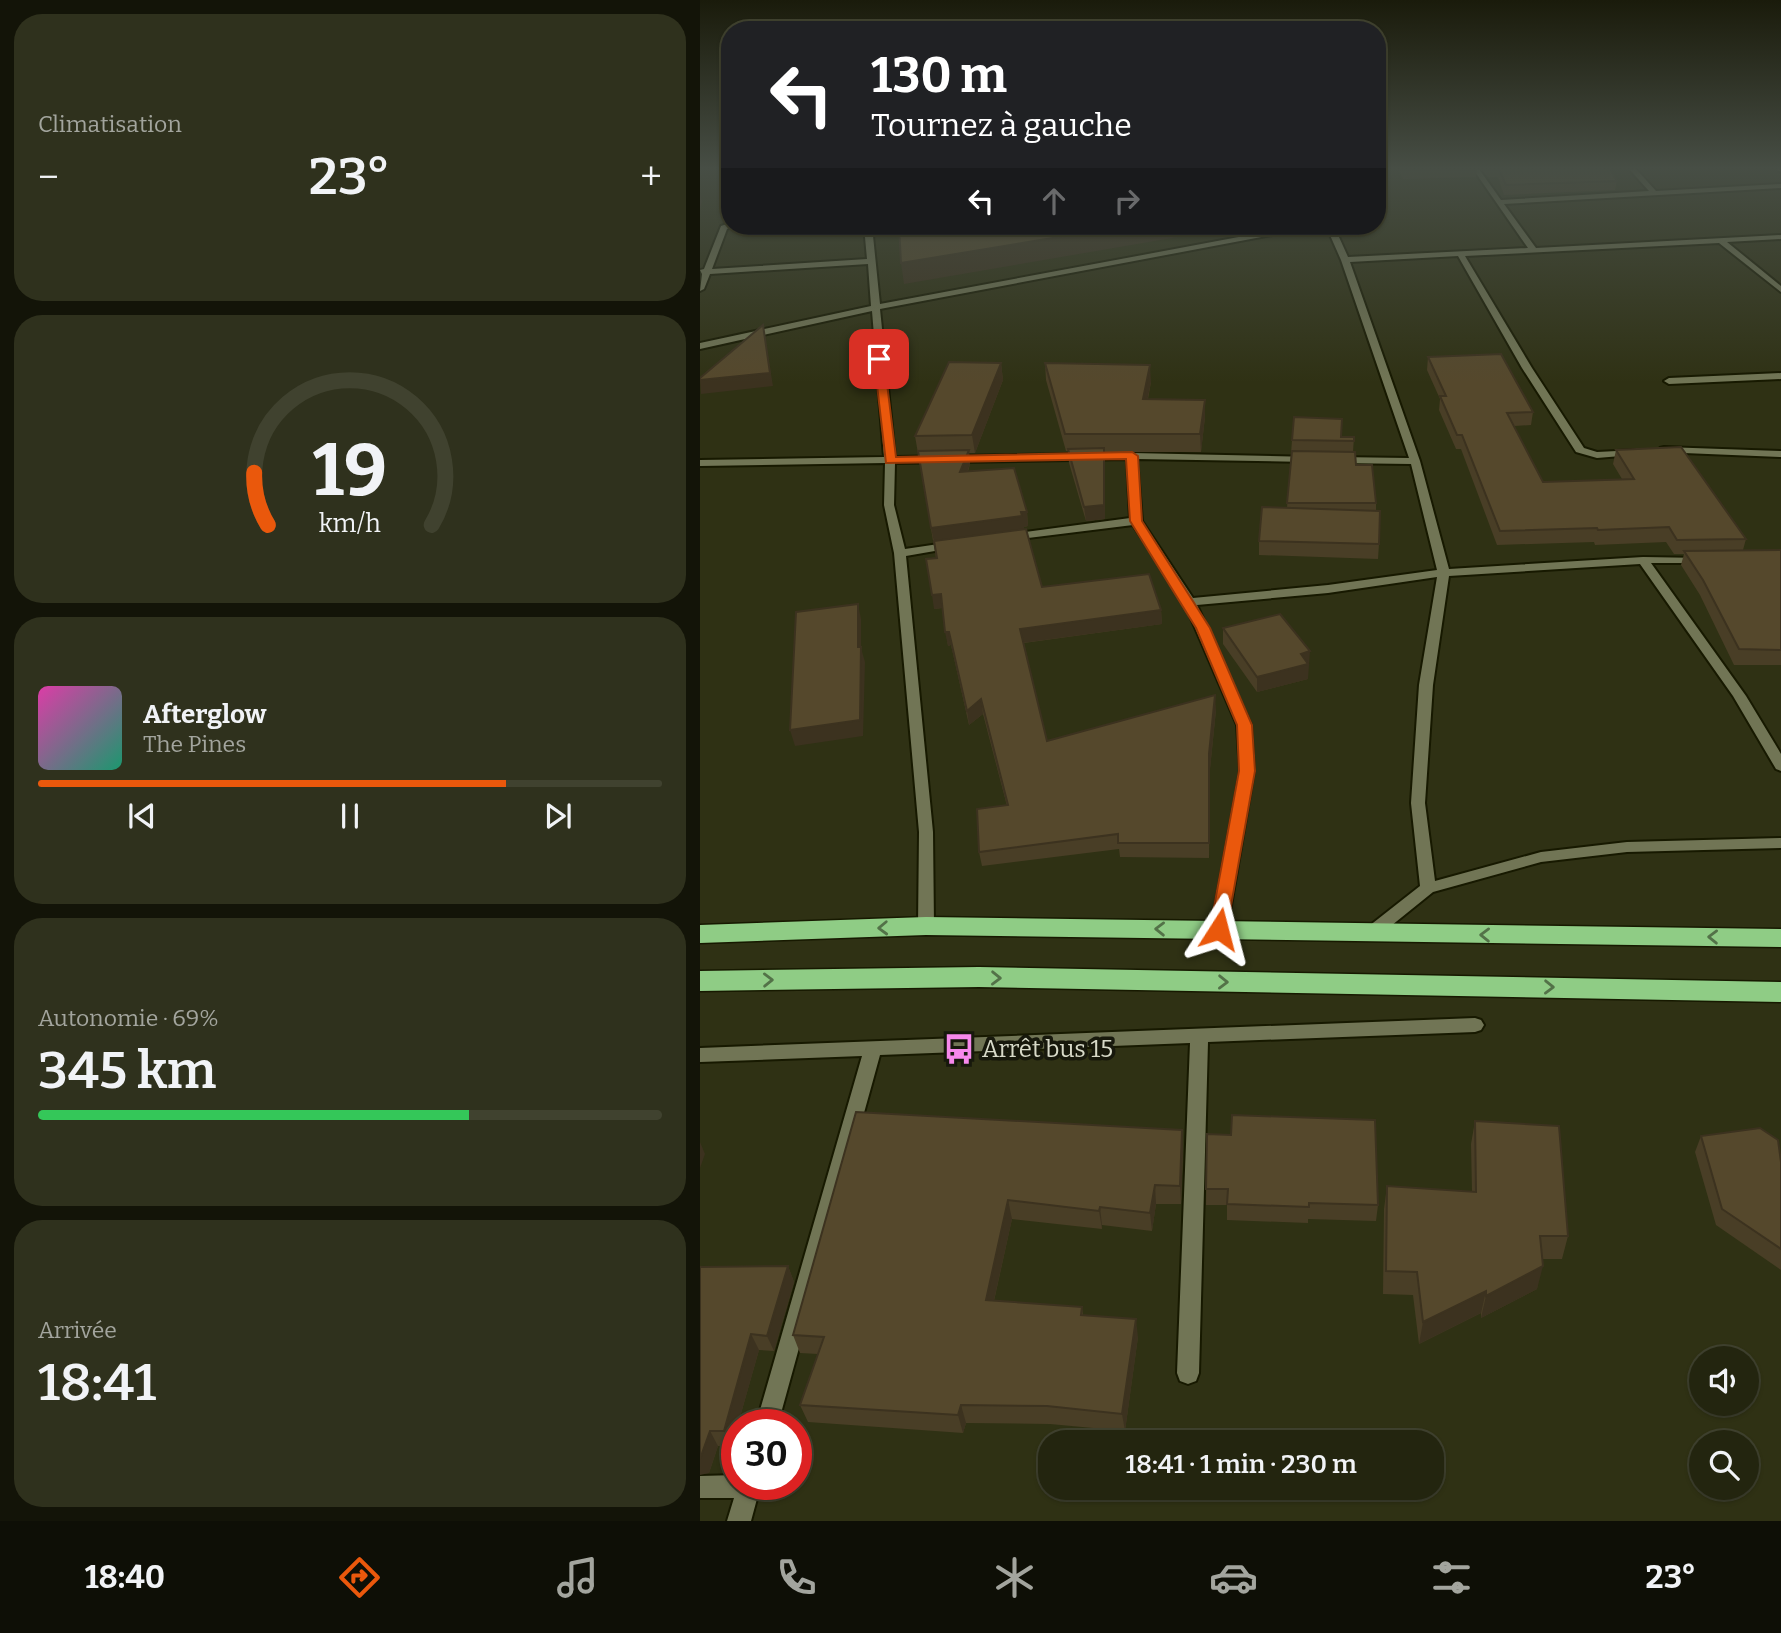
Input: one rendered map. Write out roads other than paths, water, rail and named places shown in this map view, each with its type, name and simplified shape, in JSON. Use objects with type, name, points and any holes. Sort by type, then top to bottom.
[{"type":"highway","points":[[700,934],[926,926],[1781,938]]},
{"type":"highway","points":[[700,982],[979,977],[1781,992]]},
{"type":"street","points":[[700,289],[703,272],[718,240]]},
{"type":"street","points":[[869,240],[890,461],[889,505],[900,553],[926,832],[926,926]]},
{"type":"street","points":[[700,346],[874,307],[1234,240]]},
{"type":"street","points":[[1336,240],[1415,461],[1444,573],[1426,685],[1418,803],[1428,888]]},
{"type":"street","points":[[1526,240],[1534,251]]},
{"type":"street","points":[[1345,260],[1746,240]]},
{"type":"street","points":[[1722,242],[1781,290]]},
{"type":"street","points":[[1461,255],[1527,368],[1580,450],[1597,455],[1699,449],[1781,454]]},
{"type":"street","points":[[703,272],[870,261]]},
{"type":"street","points":[[1669,381],[1781,376]]},
{"type":"street","points":[[700,463],[1132,456],[1415,461]]},
{"type":"street","points":[[1132,456],[1136,521],[1190,603],[1244,725],[1247,771],[1219,929]]},
{"type":"street","points":[[998,538],[1136,521]]},
{"type":"street","points":[[900,553],[959,544]]},
{"type":"street","points":[[1190,603],[1328,589],[1444,573],[1643,560],[1712,559]]},
{"type":"street","points":[[1643,560],[1739,696],[1781,766]]},
{"type":"street","points":[[1370,934],[1428,888],[1541,857],[1627,847],[1781,843]]},
{"type":"street","points":[[700,1055],[1475,1025]]},
{"type":"street","points":[[1188,1373],[1199,1036]]},
{"type":"street","points":[[771,1409],[873,1049]]},
{"type":"street","points":[[700,1488],[721,1487]]},
{"type":"street","points":[[739,1521],[745,1500]]},
{"type":"place","name":"Arrêt bus 15","points":[[959,1049]]}]
